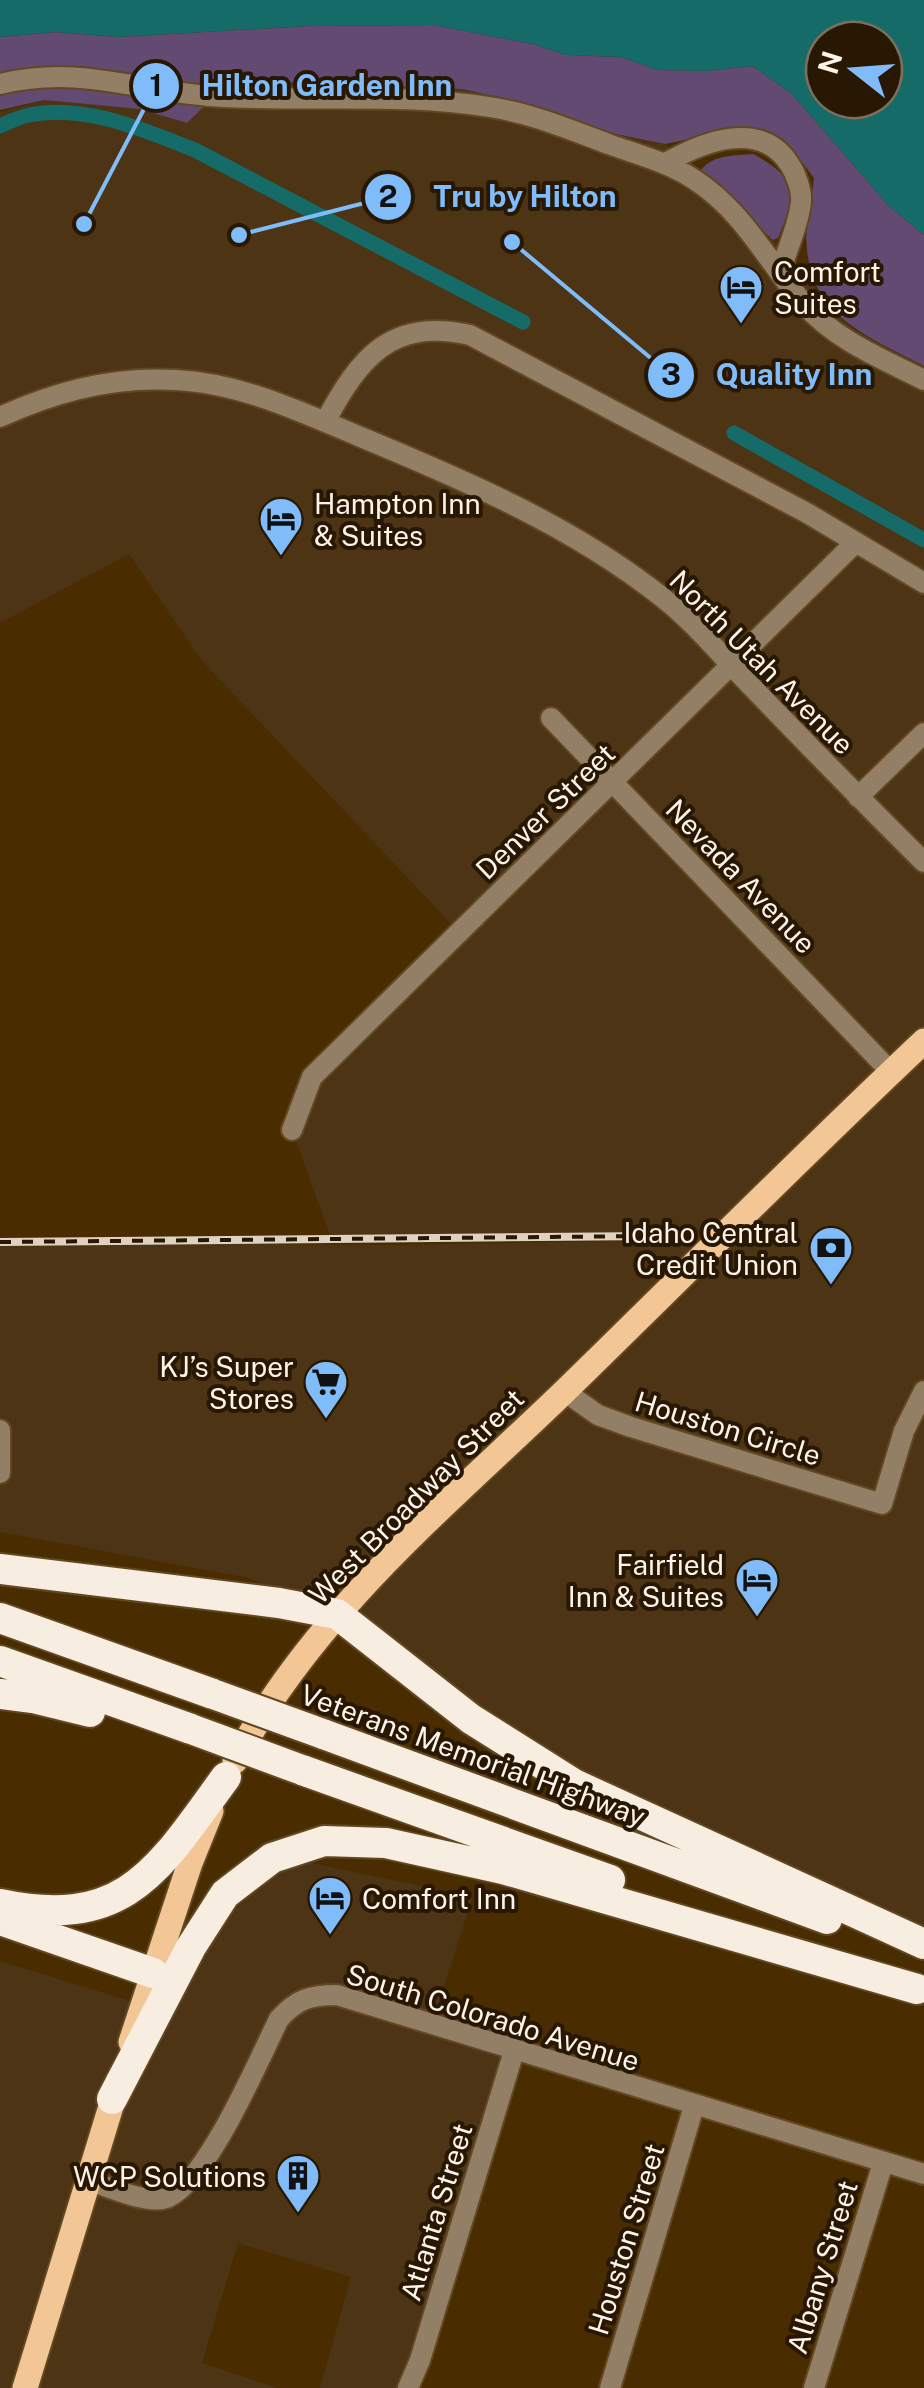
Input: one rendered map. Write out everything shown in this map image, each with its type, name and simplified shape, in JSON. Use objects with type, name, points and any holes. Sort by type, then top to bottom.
[{"type":"highway","points":[[0,1569],[280,1602],[338,1614],[471,1719],[574,1784],[924,1944]]},
{"type":"highway","name":"Veterans Memorial Highway","points":[[0,1618],[771,1900],[924,1952]]},
{"type":"highway","points":[[0,1661],[189,1734],[302,1770],[920,1991]]},
{"type":"highway","points":[[0,1694],[189,1734]]},
{"type":"highway","points":[[0,1904],[57,1913],[89,1909],[122,1895],[169,1855],[226,1777]]},
{"type":"highway","points":[[112,2099],[191,1947],[226,1894],[272,1858],[324,1841],[386,1844],[503,1870],[920,1991]]},
{"type":"highway","points":[[0,1920],[153,1974]]},
{"type":"main road","name":"West Broadway Street","points":[[25,2388],[112,2099],[190,1862],[226,1777],[275,1694],[390,1556],[924,1041]]},
{"type":"street","points":[[0,84],[40,76],[94,77],[208,96],[313,96],[488,106],[526,114],[692,178],[725,203],[803,303],[829,328],[924,380]]},
{"type":"street","points":[[664,164],[692,148],[723,140],[752,138],[782,152],[794,172],[801,201],[780,270]]},
{"type":"street","points":[[325,422],[347,382],[376,350],[405,334],[450,331],[491,344],[807,513],[924,583]]},
{"type":"street","name":"North Utah Avenue","points":[[0,416],[87,386],[135,380],[208,384],[260,397],[325,422],[527,512],[632,574],[667,601],[924,862]]},
{"type":"street","name":"Denver Street","points":[[292,1130],[312,1077],[856,542]]},
{"type":"street","name":"Nevada Avenue","points":[[550,718],[891,1072]]},
{"type":"street","points":[[858,797],[924,733]]},
{"type":"street","name":"Houston Circle","points":[[564,1391],[598,1415],[882,1504],[904,1431],[924,1390]]},
{"type":"street","points":[[0,1430],[0,1474]]},
{"type":"street","name":"South Colorado Avenue","points":[[87,2180],[143,2197],[162,2199],[179,2192],[212,2150],[279,2019],[294,2002],[312,1995],[337,1995],[924,2174]]},
{"type":"street","name":"Atlanta Street","points":[[408,2388],[420,2360],[514,2051]]},
{"type":"street","name":"Houston Street","points":[[610,2388],[694,2106]]},
{"type":"street","name":"Albany Street","points":[[814,2388],[884,2163]]},
{"type":"shaded area","points":[[433,25],[533,44],[566,55],[621,57],[658,70],[706,71],[753,66],[792,94],[804,108],[804,120],[814,120],[888,205],[924,235],[924,366],[848,322],[820,292],[806,241],[814,178],[790,146],[761,132],[724,132],[665,144],[601,131],[462,89],[284,82],[227,84],[187,123],[139,109],[44,100],[0,110],[0,37],[56,32],[118,37],[310,26]]},
{"type":"shaded area","points":[[284,82],[462,89],[601,131],[665,144],[701,170],[759,224],[830,308],[854,329],[924,366],[924,1930],[705,1846],[305,1606],[249,1578],[0,1532],[0,1242],[393,1245],[621,1241],[708,1231],[331,1238],[292,1130],[312,1077],[459,932],[202,661],[129,554],[0,623],[0,112],[44,100],[139,109],[187,123],[227,84]]},
{"type":"shaded area","points":[[753,154],[778,171],[789,188],[788,210],[778,238],[773,240],[701,170],[718,158]]},
{"type":"shaded area","points":[[302,1861],[473,1897],[431,2025],[514,2051],[408,2388],[320,2388],[351,2277],[238,2243],[202,2363],[277,2388],[0,2388],[0,1961],[160,2010],[260,1882]]},
{"type":"water","points":[[0,0],[924,0],[924,235],[888,205],[814,120],[904,120],[904,20],[804,20],[804,108],[792,94],[753,66],[706,71],[658,70],[621,57],[566,55],[533,44],[433,25],[310,26],[118,37],[56,32],[0,37]]},
{"type":"waterway","points":[[0,126],[29,115],[71,113],[114,121],[156,135],[195,150],[523,322]]},
{"type":"waterway","points":[[734,433],[924,540]]},
{"type":"railway","points":[[0,1242],[656,1236]]},
{"type":"place","name":"Hilton Garden Inn","points":[[84,224]]},
{"type":"place","name":"Tru by Hilton","points":[[239,235]]},
{"type":"place","name":"Quality Inn","points":[[512,242]]},
{"type":"place","name":"Comfort Suites","points":[[741,325]]},
{"type":"place","name":"Hampton Inn & Suites","points":[[281,557]]},
{"type":"place","name":"Idaho Central Credit Union","points":[[831,1286]]},
{"type":"place","name":"KJ’s Super Stores","points":[[326,1420]]},
{"type":"place","name":"Fairfield Inn & Suites","points":[[757,1618]]},
{"type":"place","name":"Comfort Inn","points":[[330,1936]]},
{"type":"place","name":"WCP Solutions","points":[[298,2214]]}]
